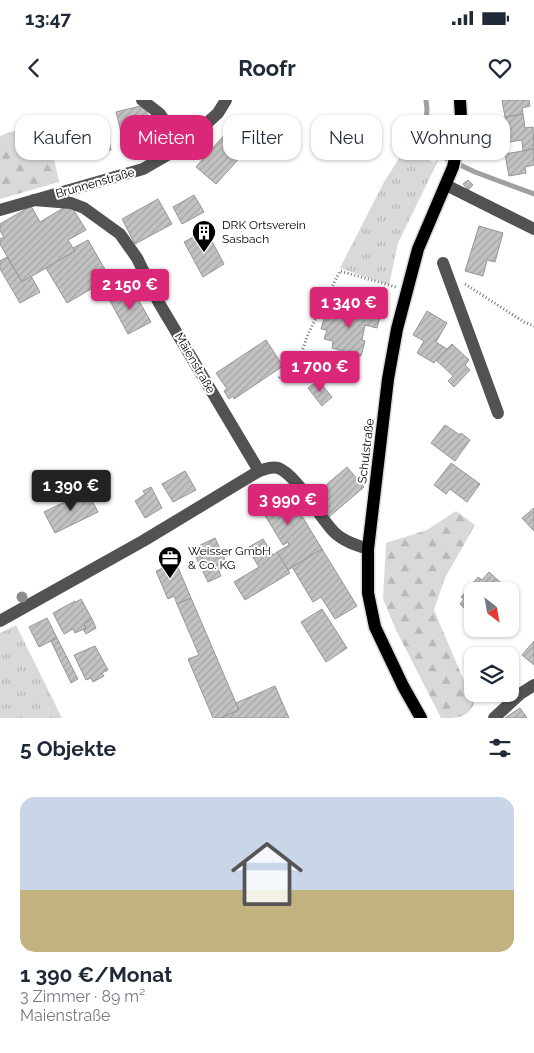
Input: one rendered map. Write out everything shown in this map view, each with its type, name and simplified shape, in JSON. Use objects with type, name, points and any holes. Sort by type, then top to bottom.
[{"type":"main road","name":"Schulstraße","points":[[421,718],[403,686],[375,627],[368,593],[368,549],[388,379],[397,329],[418,249],[453,167],[461,117],[460,100]]},
{"type":"street","points":[[142,100],[161,115]]},
{"type":"street","name":"Brunnenstraße","points":[[213,118],[226,100]]},
{"type":"street","name":"Brunnenstraße","points":[[0,210],[143,169],[159,160]]},
{"type":"street","points":[[446,185],[534,229]]},
{"type":"street","name":"Maienstraße","points":[[34,200],[72,202],[84,208],[120,234],[137,258],[159,303],[259,471]]},
{"type":"street","points":[[444,263],[498,413]]},
{"type":"street","points":[[0,620],[143,541],[259,471],[276,467],[294,481],[335,533],[351,544],[368,549]]},
{"type":"street","points":[[494,718],[520,694],[534,685]]},
{"type":"path","points":[[279,378],[299,360],[308,334],[340,271],[406,290]]},
{"type":"path","points":[[463,283],[524,322],[534,326]]},
{"type":"green space","points":[[15,131],[15,160],[54,160],[59,182],[0,199],[0,136]]},
{"type":"green space","points":[[398,160],[429,160],[434,163],[439,160],[398,243],[389,285],[340,268],[384,182]]},
{"type":"green space","points":[[456,511],[475,525],[445,578],[434,610],[464,680],[464,702],[473,702],[474,704],[465,715],[453,718],[441,718],[396,630],[383,599],[386,543],[427,530]]},
{"type":"green space","points":[[16,625],[62,718],[0,718],[0,633]]},
{"type":"building","points":[[502,100],[529,100],[530,106],[522,108],[523,114],[505,115]]},
{"type":"building","points":[[145,105],[148,115],[120,115],[120,128],[116,112]]},
{"type":"building","points":[[523,114],[525,128],[533,127],[534,149],[523,151],[522,140],[510,142],[510,116]]},
{"type":"building","points":[[223,136],[223,160],[238,160],[216,184],[196,167],[202,160],[213,160],[213,148]]},
{"type":"building","points":[[534,149],[534,165],[525,167],[526,173],[509,176],[506,160],[510,160],[510,153]]},
{"type":"building","points":[[468,180],[473,185],[468,190],[463,184]]},
{"type":"building","points":[[194,195],[204,212],[182,224],[173,207]]},
{"type":"building","points":[[158,199],[172,224],[135,244],[122,219]]},
{"type":"building","points":[[70,204],[86,230],[68,240],[75,251],[22,282],[0,244],[0,239],[4,237],[0,231],[0,224],[31,206],[40,222]]},
{"type":"building","points":[[479,226],[503,233],[495,262],[487,260],[483,276],[465,271]]},
{"type":"building","name":"DRK Ortsverein Sasbach","points":[[206,230],[224,264],[203,277],[184,242]]},
{"type":"building","points":[[88,240],[110,278],[67,303],[46,268],[75,251],[73,248]]},
{"type":"building","points":[[7,257],[22,282],[31,276],[40,292],[20,303],[0,269],[0,261]]},
{"type":"building","points":[[131,287],[151,322],[128,334],[109,299]]},
{"type":"building","points":[[339,295],[364,298],[364,301],[374,304],[373,308],[382,310],[377,328],[365,325],[362,340],[365,341],[361,356],[357,355],[351,377],[333,372],[339,350],[332,348],[333,341],[324,339],[327,330],[321,329],[325,315],[328,316],[332,300]]},
{"type":"building","points":[[427,311],[447,323],[436,342],[447,349],[434,363],[417,353],[424,341],[413,335]]},
{"type":"building","points":[[266,340],[283,366],[234,399],[233,396],[229,399],[224,391],[227,389],[216,373]]},
{"type":"building","points":[[452,344],[469,360],[465,365],[470,370],[454,387],[448,381],[453,376],[436,360]]},
{"type":"building","points":[[318,380],[332,397],[322,406],[308,388]]},
{"type":"building","points":[[445,425],[470,440],[455,461],[431,443]]},
{"type":"building","points":[[451,463],[480,484],[467,502],[450,489],[446,494],[434,485]]},
{"type":"building","points":[[347,467],[364,487],[329,517],[312,497]]},
{"type":"building","points":[[185,471],[196,490],[173,502],[162,484]]},
{"type":"building","points":[[283,485],[322,549],[288,570],[277,552],[289,545],[288,542],[283,545],[252,494],[263,487],[268,494]]},
{"type":"building","points":[[151,487],[162,508],[145,518],[135,501],[145,494],[143,491]]},
{"type":"building","points":[[87,491],[98,512],[55,533],[44,512]]},
{"type":"building","points":[[534,508],[534,531],[522,518]]},
{"type":"building","points":[[215,538],[227,564],[218,569],[221,576],[208,582],[192,549]]},
{"type":"building","points":[[263,539],[273,555],[277,552],[290,573],[245,600],[234,582],[259,567],[247,548]]},
{"type":"building","points":[[322,549],[357,606],[335,619],[321,597],[313,602],[292,567]]},
{"type":"building","points":[[176,563],[191,598],[177,604],[174,596],[168,599],[156,571]]},
{"type":"building","points":[[489,572],[500,582],[474,582],[478,577],[482,580]]},
{"type":"building","points":[[191,598],[239,710],[221,718],[213,718],[188,659],[199,655],[177,604]]},
{"type":"building","points":[[81,599],[92,619],[84,624],[86,628],[75,633],[73,629],[64,634],[53,613]]},
{"type":"building","points":[[464,599],[464,608],[460,604]]},
{"type":"building","points":[[322,609],[347,648],[326,662],[301,622]]},
{"type":"building","points":[[47,618],[57,638],[39,647],[29,627]]},
{"type":"building","points":[[92,619],[96,628],[86,634],[83,629],[86,628],[84,624]]},
{"type":"building","points":[[57,638],[78,679],[71,683],[51,641]]},
{"type":"building","points":[[534,641],[534,665],[522,655]]},
{"type":"building","points":[[95,646],[108,670],[102,673],[104,676],[93,682],[91,678],[86,680],[74,655]]},
{"type":"building","points":[[275,686],[289,718],[221,718],[239,710],[236,703]]},
{"type":"building","points":[[520,708],[527,718],[505,718]]},
{"type":"waterway","points":[[426,100],[424,148],[475,172],[534,194]]},
{"type":"place","name":"DRK Ortsverein Sasbach","points":[[204,253]]},
{"type":"place","name":"Weisser GmbH & Co. KG","points":[[170,579]]}]
